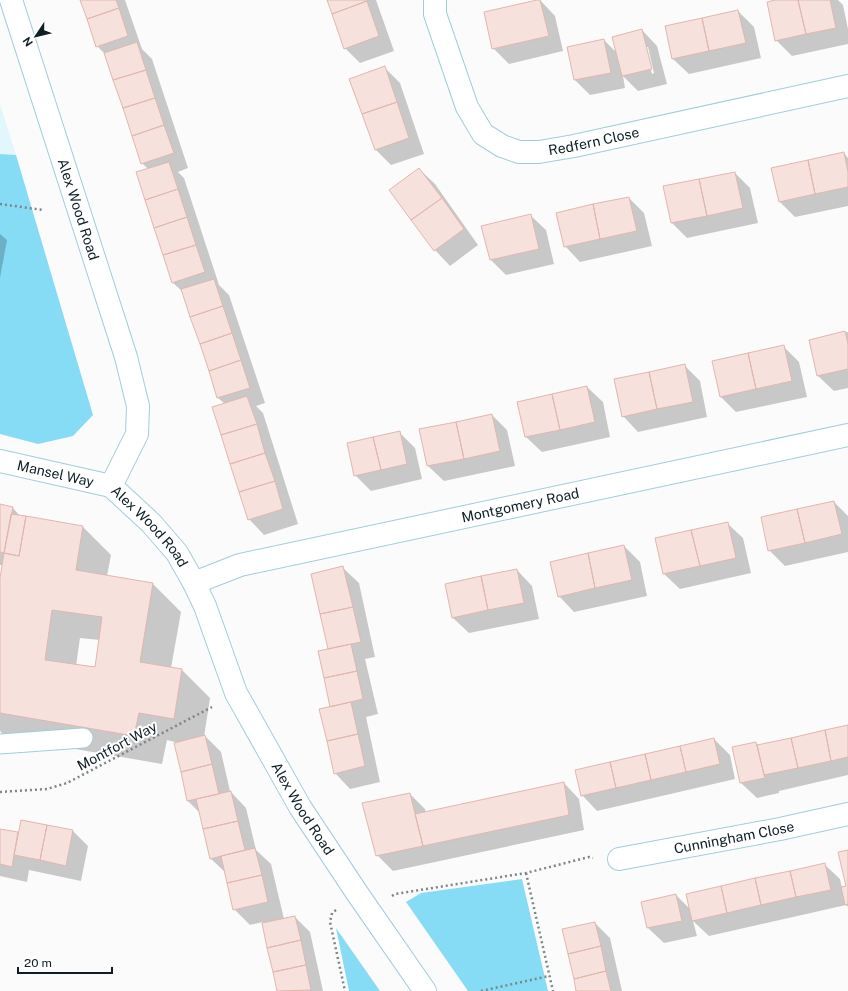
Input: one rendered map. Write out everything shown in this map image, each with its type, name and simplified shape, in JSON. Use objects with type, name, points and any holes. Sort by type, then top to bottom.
[{"type":"street","name":"Alex Wood Road","points":[[11,0],[126,357],[138,406],[137,434],[111,486],[152,523],[177,553],[205,606],[236,693],[300,807],[425,991]]},
{"type":"street","name":"Redfern Close","points":[[435,0],[435,14],[467,107],[483,134],[502,146],[519,152],[539,152],[574,146],[848,86]]},
{"type":"street","name":"Montgomery Road","points":[[194,583],[240,565],[848,435]]},
{"type":"street","name":"Mansel Way","points":[[0,462],[111,486]]},
{"type":"street","name":"Cunningham Close","points":[[619,859],[780,829],[848,814]]},
{"type":"lane","points":[[0,744],[83,738]]},
{"type":"path","points":[[0,204],[43,210]]},
{"type":"path","name":"Montfort Way","points":[[0,792],[47,789],[67,783],[236,693]]},
{"type":"path","points":[[345,991],[330,922],[332,913],[363,901],[395,894],[526,873],[589,857],[619,859]]},
{"type":"path","points":[[526,873],[553,991]]},
{"type":"path","points":[[481,991],[549,976]]},
{"type":"shaded area","points":[[0,104],[16,155],[0,154]]},
{"type":"shaded area","points":[[0,154],[16,155],[93,415],[73,436],[38,444],[0,434]]},
{"type":"shaded area","points":[[522,879],[548,991],[468,991],[406,902],[421,893]]},
{"type":"shaded area","points":[[336,928],[380,991],[349,991]]},
{"type":"building","points":[[80,0],[116,0],[119,8],[87,19]]},
{"type":"building","points":[[327,0],[367,0],[367,1],[332,14]]},
{"type":"building","points":[[540,0],[549,36],[492,49],[484,12]]},
{"type":"building","points":[[775,0],[798,0],[806,34],[775,41],[767,2]]},
{"type":"building","points":[[798,0],[830,0],[836,28],[806,34]]},
{"type":"building","points":[[367,1],[379,36],[344,49],[332,14]]},
{"type":"building","points":[[119,8],[128,36],[96,47],[87,19]]},
{"type":"building","points":[[738,10],[746,43],[709,51],[702,18]]},
{"type":"building","points":[[702,18],[709,51],[672,59],[665,26]]},
{"type":"building","points":[[642,29],[652,69],[622,76],[612,37]]},
{"type":"building","points":[[604,39],[611,73],[574,80],[567,47]]},
{"type":"building","points":[[137,42],[146,70],[113,80],[104,53]]},
{"type":"building","points":[[385,66],[397,102],[362,114],[349,79]]},
{"type":"building","points":[[146,70],[155,98],[123,108],[113,80]]},
{"type":"building","points":[[155,98],[164,125],[132,136],[123,108]]},
{"type":"building","points":[[397,102],[409,138],[375,150],[362,114]]},
{"type":"building","points":[[164,125],[174,153],[141,164],[132,136]]},
{"type":"building","points":[[844,152],[848,172],[848,187],[815,194],[808,160]]},
{"type":"building","points":[[808,160],[815,194],[779,202],[771,168]]},
{"type":"building","points":[[169,162],[178,189],[145,200],[136,172]]},
{"type":"building","points":[[419,168],[442,198],[411,220],[389,190]]},
{"type":"building","points":[[735,172],[743,208],[707,216],[699,179]]},
{"type":"building","points":[[699,179],[707,216],[671,223],[663,186]]},
{"type":"building","points":[[178,189],[187,217],[154,228],[145,200]]},
{"type":"building","points":[[629,197],[637,231],[600,239],[593,204]]},
{"type":"building","points":[[442,198],[464,229],[434,251],[411,220]]},
{"type":"building","points":[[593,204],[600,239],[564,247],[556,213]]},
{"type":"building","points":[[531,214],[539,249],[490,260],[481,226]]},
{"type":"building","points":[[187,217],[196,245],[163,255],[154,228]]},
{"type":"building","points":[[196,245],[205,272],[172,283],[163,255]]},
{"type":"building","points":[[214,279],[223,306],[190,317],[181,289]]},
{"type":"building","points":[[223,306],[232,333],[200,344],[190,317]]},
{"type":"building","points":[[845,331],[848,344],[848,369],[817,376],[809,340]]},
{"type":"building","points":[[232,333],[241,360],[209,371],[200,344]]},
{"type":"building","points":[[784,345],[792,381],[756,389],[748,353]]},
{"type":"building","points":[[748,353],[756,389],[720,397],[712,361]]},
{"type":"building","points":[[241,360],[250,388],[217,398],[209,371]]},
{"type":"building","points":[[685,364],[693,402],[657,409],[649,372]]},
{"type":"building","points":[[649,372],[657,409],[622,417],[614,379]]},
{"type":"building","points":[[587,386],[595,422],[560,430],[552,394]]},
{"type":"building","points":[[552,394],[560,430],[525,437],[517,402]]},
{"type":"building","points":[[247,396],[257,424],[221,435],[212,407]]},
{"type":"building","points":[[492,414],[500,451],[464,459],[456,422]]},
{"type":"building","points":[[456,422],[464,459],[427,466],[419,429]]},
{"type":"building","points":[[257,424],[265,453],[230,464],[221,435]]},
{"type":"building","points":[[400,431],[407,464],[381,470],[373,437]]},
{"type":"building","points":[[373,437],[381,470],[354,476],[347,443]]},
{"type":"building","points":[[265,453],[275,481],[239,492],[230,464]]},
{"type":"building","points":[[275,481],[283,509],[248,520],[239,492]]},
{"type":"building","points":[[834,501],[842,534],[805,543],[797,509]]},
{"type":"building","points":[[0,504],[13,507],[4,553],[0,552]]},
{"type":"building","points":[[797,509],[805,543],[768,551],[761,517]]},
{"type":"building","points":[[11,514],[26,516],[19,556],[4,553]]},
{"type":"building","points":[[26,516],[83,526],[76,570],[153,583],[140,662],[182,669],[174,719],[139,713],[134,736],[0,713],[0,578],[4,553],[19,556]],"holes":[[[52,610],[102,617],[95,667],[45,660]]]},
{"type":"building","points":[[728,522],[736,558],[700,566],[691,530]]},
{"type":"building","points":[[691,530],[700,566],[663,574],[655,538]]},
{"type":"building","points":[[624,545],[632,580],[595,588],[588,553]]},
{"type":"building","points":[[588,553],[595,588],[558,597],[550,562]]},
{"type":"building","points":[[343,566],[353,607],[320,614],[311,574]]},
{"type":"building","points":[[517,569],[524,603],[488,610],[481,576]]},
{"type":"building","points":[[481,576],[488,610],[452,618],[445,584]]},
{"type":"building","points":[[353,607],[361,642],[328,649],[320,614]]},
{"type":"building","points":[[351,644],[357,671],[324,678],[318,651]]},
{"type":"building","points":[[357,671],[363,699],[330,707],[324,678]]},
{"type":"building","points":[[351,702],[358,734],[327,741],[319,709]]},
{"type":"building","points":[[848,725],[848,757],[831,761],[825,730]]},
{"type":"building","points":[[825,730],[831,761],[798,768],[791,738]]},
{"type":"building","points":[[358,734],[365,766],[334,774],[327,741]]},
{"type":"building","points":[[205,735],[212,764],[181,772],[174,743]]},
{"type":"building","points":[[714,738],[720,764],[686,772],[680,746]]},
{"type":"building","points":[[791,738],[798,768],[764,775],[757,745]]},
{"type":"building","points":[[756,742],[765,778],[740,783],[732,747]]},
{"type":"building","points":[[680,746],[686,772],[651,780],[645,754]]},
{"type":"building","points":[[645,754],[651,780],[616,788],[610,762]]},
{"type":"building","points":[[610,762],[616,788],[581,796],[575,770]]},
{"type":"building","points":[[212,764],[219,794],[187,801],[181,772]]},
{"type":"building","points":[[564,782],[569,815],[423,846],[415,814]]},
{"type":"building","points":[[231,791],[238,821],[203,829],[196,799]]},
{"type":"building","points":[[410,793],[423,846],[376,856],[362,803]]},
{"type":"building","points":[[21,820],[47,825],[40,860],[14,855]]},
{"type":"building","points":[[238,821],[245,850],[210,859],[203,829]]},
{"type":"building","points":[[47,825],[73,830],[66,866],[40,860]]},
{"type":"building","points":[[0,829],[18,832],[12,867],[0,864]]},
{"type":"building","points":[[255,848],[262,875],[227,883],[221,856]]},
{"type":"building","points":[[848,850],[848,904],[845,905],[841,887],[846,886],[838,852]]},
{"type":"building","points":[[825,863],[831,890],[796,897],[790,871]]},
{"type":"building","points":[[790,871],[796,897],[761,905],[755,878]]},
{"type":"building","points":[[262,875],[268,902],[233,910],[227,883]]},
{"type":"building","points":[[755,878],[761,905],[727,913],[721,886]]},
{"type":"building","points":[[721,886],[727,913],[692,921],[686,894]]},
{"type":"building","points":[[676,894],[682,921],[647,928],[641,902]]},
{"type":"building","points":[[295,916],[301,940],[267,948],[262,923]]},
{"type":"building","points":[[595,922],[601,946],[568,954],[562,929]]},
{"type":"building","points":[[301,940],[306,965],[273,972],[267,948]]},
{"type":"building","points":[[601,946],[606,971],[574,979],[568,954]]},
{"type":"building","points":[[306,965],[311,990],[277,991],[273,972]]},
{"type":"building","points":[[606,971],[611,991],[576,991],[574,979]]}]
